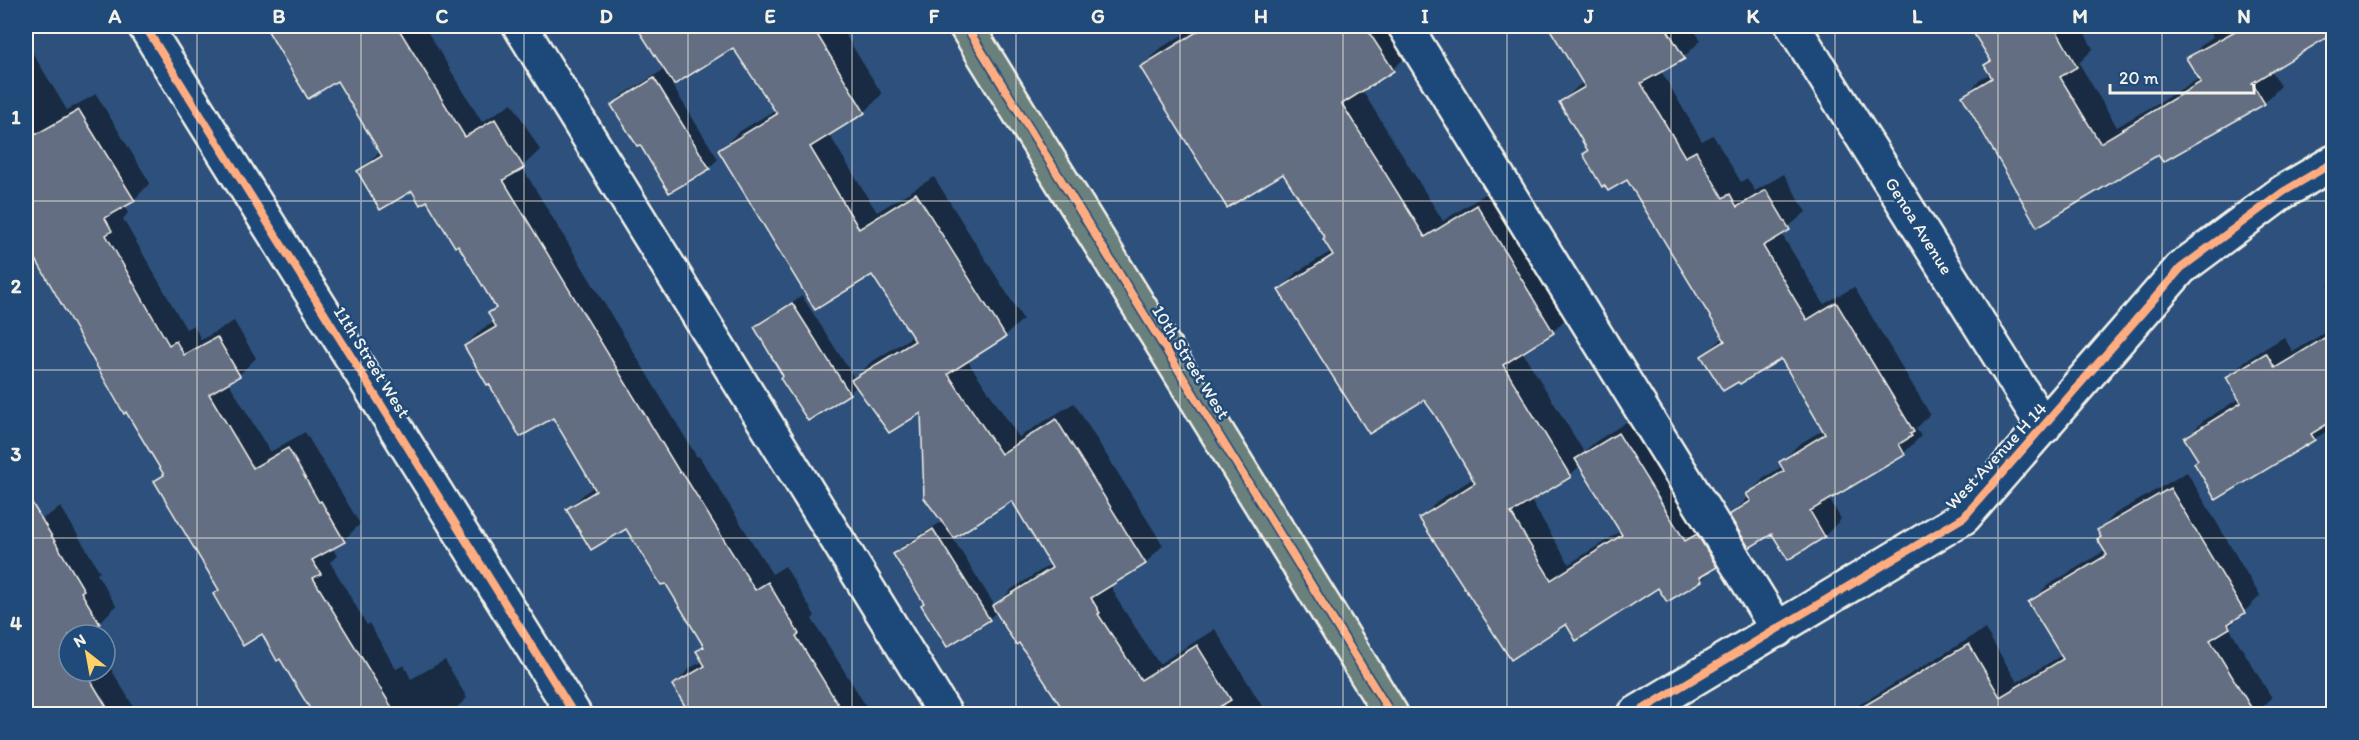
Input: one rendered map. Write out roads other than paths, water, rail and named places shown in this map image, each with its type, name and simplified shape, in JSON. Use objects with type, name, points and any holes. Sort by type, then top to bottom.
[{"type":"main road","name":"10th Street West","points":[[966,26],[1391,714]]},
{"type":"street","name":"11th Street West","points":[[146,26],[574,714]]},
{"type":"street","points":[[520,26],[945,714]]},
{"type":"street","points":[[1406,26],[1778,630]]},
{"type":"street","name":"Genoa Avenue","points":[[1793,26],[2044,427]]},
{"type":"street","name":"West Avenue H 14","points":[[1635,714],[1964,517],[2181,268],[2283,192],[2334,162]]}]
